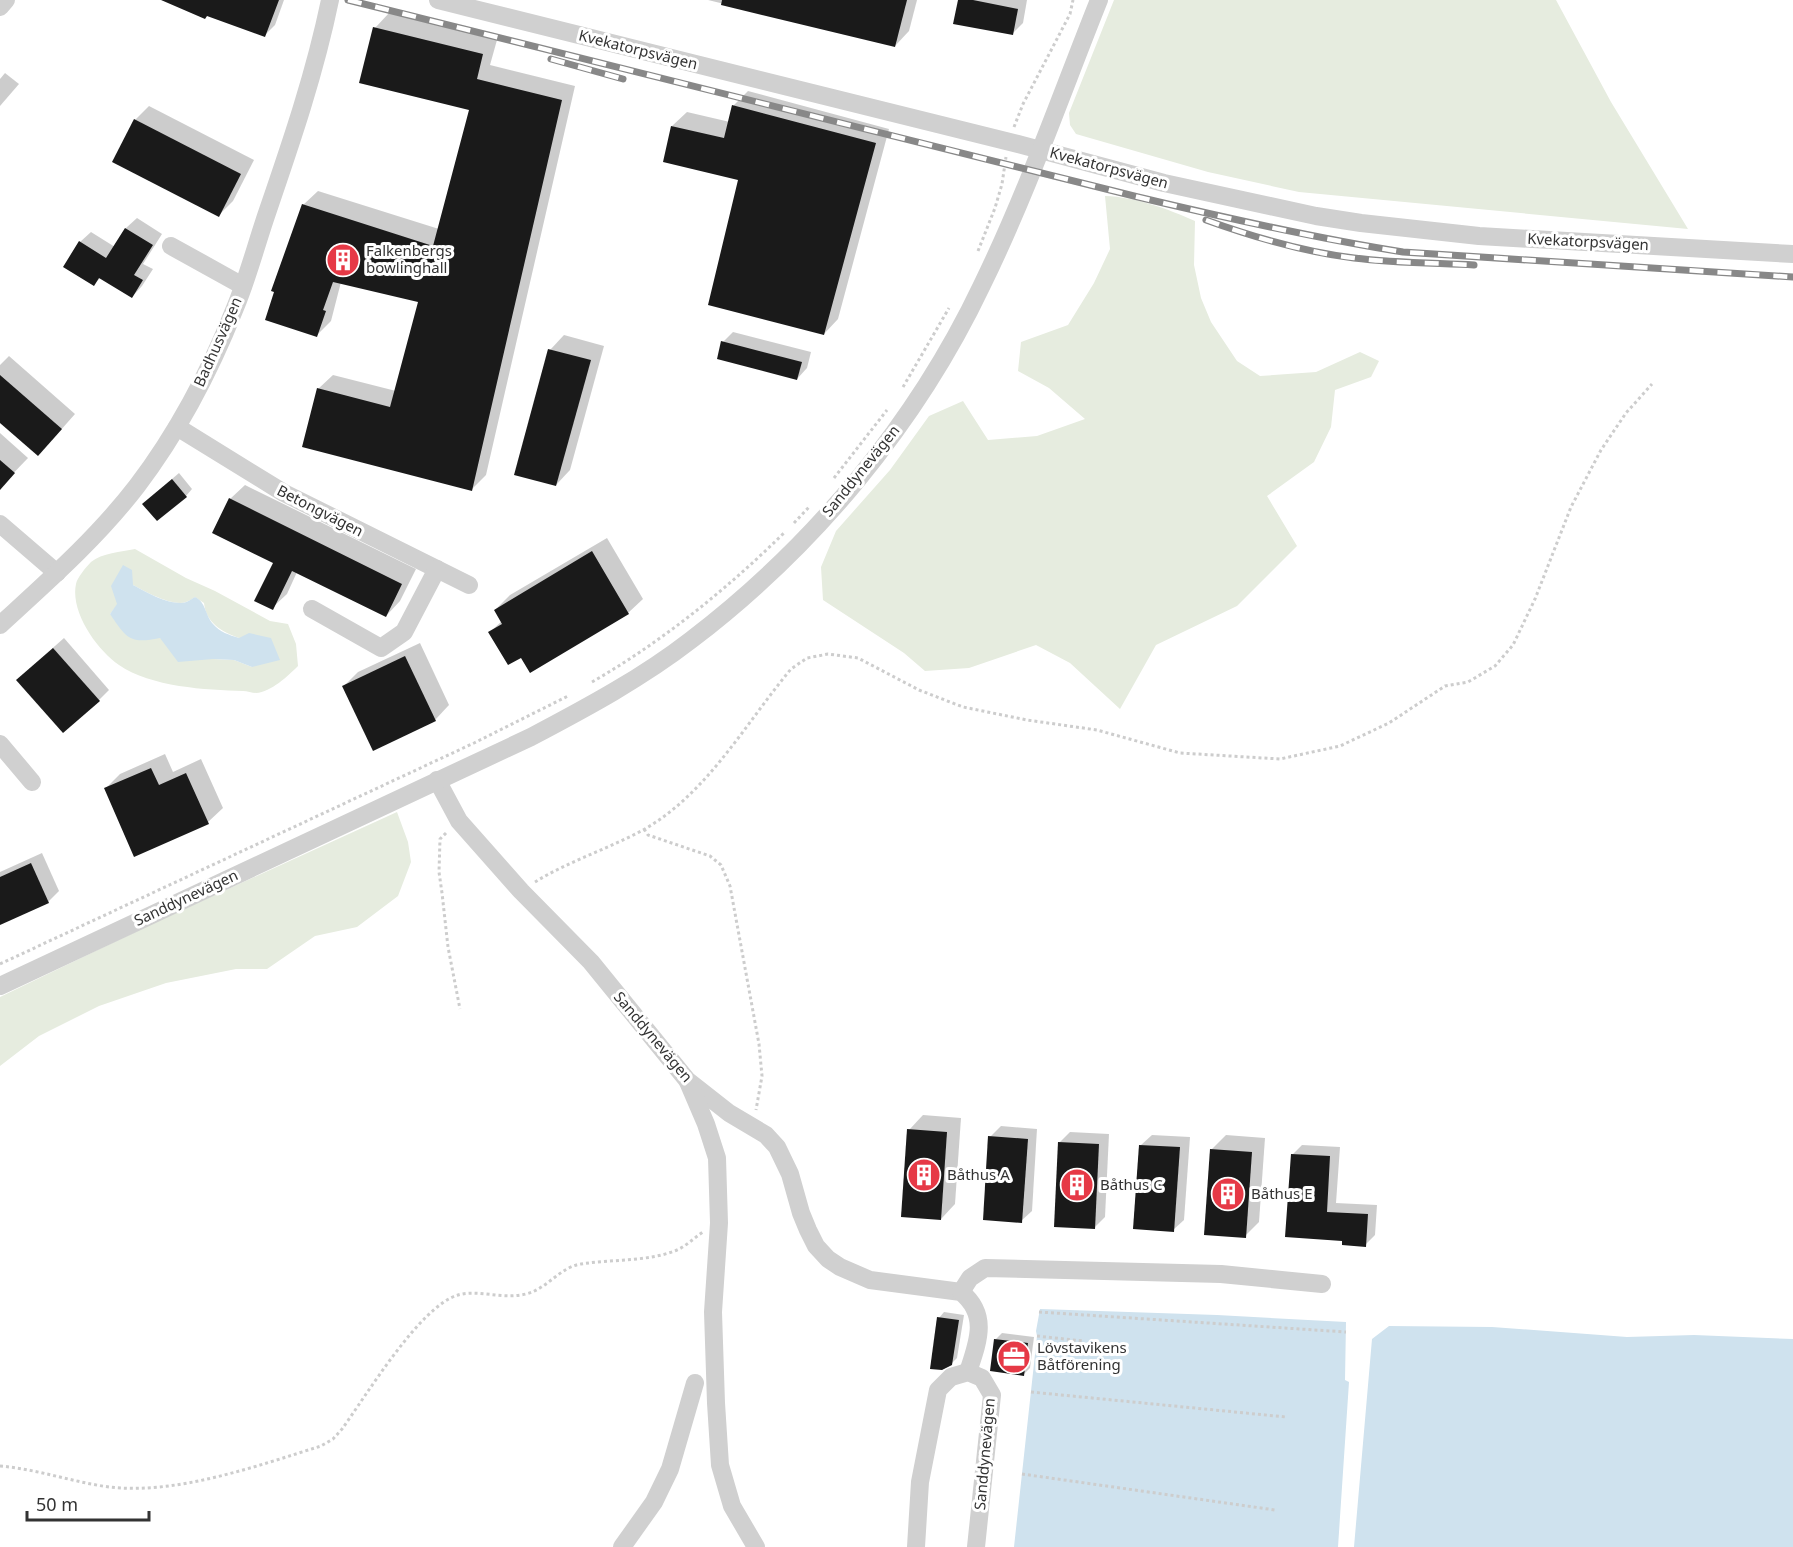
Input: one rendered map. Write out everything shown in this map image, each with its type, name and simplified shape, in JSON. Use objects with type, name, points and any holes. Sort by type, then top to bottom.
[{"type":"street","points":[[0,7],[6,0]]},
{"type":"street","name":"Badhusvägen","points":[[0,625],[96,534],[130,494],[177,427],[206,373],[243,286],[298,123],[315,67],[330,0]]},
{"type":"street","name":"Kvekatorpsvägen","points":[[438,0],[1040,149],[1164,183],[1305,213],[1360,223],[1479,236],[1793,254]]},
{"type":"street","name":"Sanddynevägen","points":[[0,986],[531,737],[644,672],[690,641],[743,598],[795,549],[869,465],[921,393],[959,330],[982,286],[1040,149],[1099,0]]},
{"type":"street","points":[[171,246],[243,286]]},
{"type":"street","name":"Betongvägen","points":[[177,427],[284,493],[469,585]]},
{"type":"street","points":[[0,524],[57,573]]},
{"type":"street","points":[[312,609],[381,648],[404,632],[437,569]]},
{"type":"street","points":[[0,744],[32,782]]},
{"type":"street","name":"Sanddynevägen","points":[[437,780],[459,821],[521,891],[591,962],[687,1080],[729,1113],[766,1135],[777,1147],[790,1174],[808,1230],[816,1246],[828,1259],[840,1268],[870,1280],[961,1292]]},
{"type":"street","points":[[687,1080],[706,1124],[717,1158],[719,1223],[713,1312],[720,1465],[732,1506],[756,1547]]},
{"type":"street","points":[[916,1547],[920,1482],[939,1390],[951,1377],[968,1372],[976,1348],[979,1319],[970,1300],[961,1292],[970,1278],[985,1268],[1221,1274],[1322,1284]]},
{"type":"street","name":"Sanddynevägen","points":[[968,1372],[982,1378],[992,1395],[976,1547]]},
{"type":"street","points":[[622,1547],[654,1502],[670,1469],[695,1383]]},
{"type":"path","points":[[975,258],[1002,184],[1004,163],[1015,120],[1070,14],[1073,0]]},
{"type":"path","points":[[898,394],[953,302]]},
{"type":"path","points":[[521,891],[546,875],[644,829],[672,808],[708,777],[791,669],[807,658],[828,654],[858,658],[920,690],[963,707],[1027,720],[1097,730],[1180,753],[1280,759],[1340,746],[1389,723],[1445,686],[1468,682],[1495,666],[1513,645],[1522,627],[1571,507],[1600,450],[1626,413],[1652,384]]},
{"type":"path","points":[[828,485],[893,402]]},
{"type":"path","points":[[584,687],[618,668],[696,610],[767,549],[817,499]]},
{"type":"path","points":[[0,964],[463,748],[575,692]]},
{"type":"path","points":[[459,821],[440,839],[439,872],[448,947],[460,1009]]},
{"type":"path","points":[[644,829],[648,835],[710,856],[721,865],[730,886],[759,1044],[762,1076],[760,1097],[755,1113],[748,1123]]},
{"type":"path","points":[[0,1466],[38,1471],[77,1482],[109,1487],[155,1487],[223,1474],[321,1446],[333,1439],[342,1429],[427,1316],[448,1299],[468,1293],[501,1297],[526,1294],[537,1290],[574,1265],[676,1251],[713,1223],[719,1223]]},
{"type":"path","points":[[1039,1312],[1346,1332]]},
{"type":"path","points":[[1037,1336],[1083,1341]]},
{"type":"path","points":[[1031,1392],[1286,1417]]},
{"type":"path","points":[[1023,1474],[1275,1510]]},
{"type":"shaded area","points":[[1114,0],[1556,0],[1611,102],[1688,229],[1299,192],[1208,172],[1076,134],[1070,125],[1069,113]]},
{"type":"shaded area","points":[[1105,196],[1152,204],[1195,221],[1194,265],[1201,298],[1211,322],[1237,361],[1260,376],[1316,372],[1360,352],[1379,361],[1371,377],[1335,390],[1331,427],[1314,462],[1267,496],[1297,546],[1237,606],[1156,645],[1120,709],[1070,663],[1036,645],[969,668],[925,671],[904,653],[823,600],[821,567],[836,531],[890,470],[929,416],[963,401],[988,440],[1037,436],[1085,419],[1049,388],[1018,371],[1021,342],[1068,325],[1094,283],[1110,249]]},
{"type":"shaded area","points":[[135,549],[270,621],[288,624],[296,644],[298,666],[273,687],[256,693],[163,683],[119,665],[102,650],[81,618],[75,595],[76,584],[84,570],[95,559]],"holes":[[[133,585],[159,598],[174,602],[186,602],[195,597],[204,603],[211,621],[227,633],[239,638],[252,667],[234,660],[213,659],[160,638],[110,614]]]},
{"type":"shaded area","points":[[397,812],[408,842],[411,862],[398,896],[357,927],[315,936],[267,969],[236,969],[166,983],[99,1006],[39,1036],[0,1066],[0,997],[160,920]]},
{"type":"water","points":[[123,565],[132,570],[133,585],[156,597],[181,603],[195,597],[199,599],[213,624],[225,633],[239,638],[249,633],[271,638],[280,660],[252,667],[234,660],[178,662],[160,638],[135,640],[130,638],[110,614],[117,604],[111,586]]},
{"type":"water","points":[[1040,1309],[1346,1322],[1345,1380],[1349,1382],[1338,1547],[1014,1547]]},
{"type":"water","points":[[1389,1326],[1492,1327],[1627,1337],[1694,1335],[1793,1339],[1793,1547],[1354,1547],[1372,1339]]},
{"type":"building","points":[[161,0],[279,0],[265,37],[207,16],[205,19]]},
{"type":"building","points":[[722,0],[907,0],[895,47],[721,5]]},
{"type":"building","points":[[958,0],[973,0],[1018,9],[1013,35],[953,24]]},
{"type":"building","points":[[373,27],[483,54],[477,79],[562,100],[472,491],[302,447],[317,388],[390,407],[418,302],[333,282],[317,337],[265,320],[274,292],[271,291],[302,204],[433,246],[469,110],[359,83]]},
{"type":"building","points":[[732,105],[876,143],[824,335],[708,305],[738,180],[663,162],[671,126],[724,138]]},
{"type":"building","points":[[134,119],[241,174],[219,217],[112,162]]},
{"type":"building","points":[[125,228],[153,245],[134,275],[143,280],[132,298],[99,278],[94,286],[63,267],[79,241],[106,258]]},
{"type":"building","points":[[721,341],[802,362],[797,380],[717,359]]},
{"type":"building","points":[[548,349],[591,360],[556,486],[514,475]]},
{"type":"building","points":[[0,375],[62,429],[38,456],[0,423]]},
{"type":"building","points":[[0,460],[15,473],[0,490]]},
{"type":"building","points":[[172,479],[187,497],[157,521],[142,504]]},
{"type":"building","points":[[229,498],[402,584],[386,617],[292,571],[273,610],[254,601],[273,563],[212,533]]},
{"type":"building","points":[[592,551],[629,614],[530,673],[521,658],[508,665],[488,632],[502,624],[494,610]]},
{"type":"building","points":[[53,648],[100,701],[63,733],[16,680]]},
{"type":"building","points":[[405,656],[436,721],[373,751],[342,686]]},
{"type":"building","points":[[151,768],[159,785],[186,773],[209,824],[134,857],[104,788]]},
{"type":"building","points":[[31,863],[49,903],[0,925],[0,877]]},
{"type":"building","name":"Båthus A","points":[[907,1129],[947,1132],[941,1220],[901,1217]]},
{"type":"building","points":[[988,1136],[1028,1139],[1022,1223],[983,1220]]},
{"type":"building","name":"Båthus C","points":[[1058,1142],[1099,1144],[1095,1229],[1054,1227]]},
{"type":"building","points":[[1139,1145],[1180,1147],[1174,1232],[1133,1229]]},
{"type":"building","name":"Båthus E","points":[[1210,1149],[1252,1152],[1246,1238],[1204,1235]]},
{"type":"building","points":[[1291,1154],[1330,1156],[1327,1212],[1368,1214],[1366,1247],[1342,1245],[1342,1241],[1285,1237]]},
{"type":"building","points":[[937,1317],[959,1320],[952,1365],[942,1370],[930,1369]]},
{"type":"building","points":[[994,1339],[1028,1343],[1024,1376],[990,1371]]},
{"type":"railway","points":[[348,0],[1138,197],[1336,240],[1403,252],[1793,277]]},
{"type":"railway","points":[[551,59],[623,79]]},
{"type":"railway","points":[[1206,220],[1316,252],[1384,261],[1474,265]]},
{"type":"place","name":"Falkenbergs bowlinghall","points":[[343,260]]},
{"type":"place","name":"Båthus A","points":[[924,1175]]},
{"type":"place","name":"Båthus C","points":[[1077,1185]]},
{"type":"place","name":"Båthus E","points":[[1228,1194]]},
{"type":"place","name":"Lövstavikens Båtförening","points":[[1014,1357]]}]
